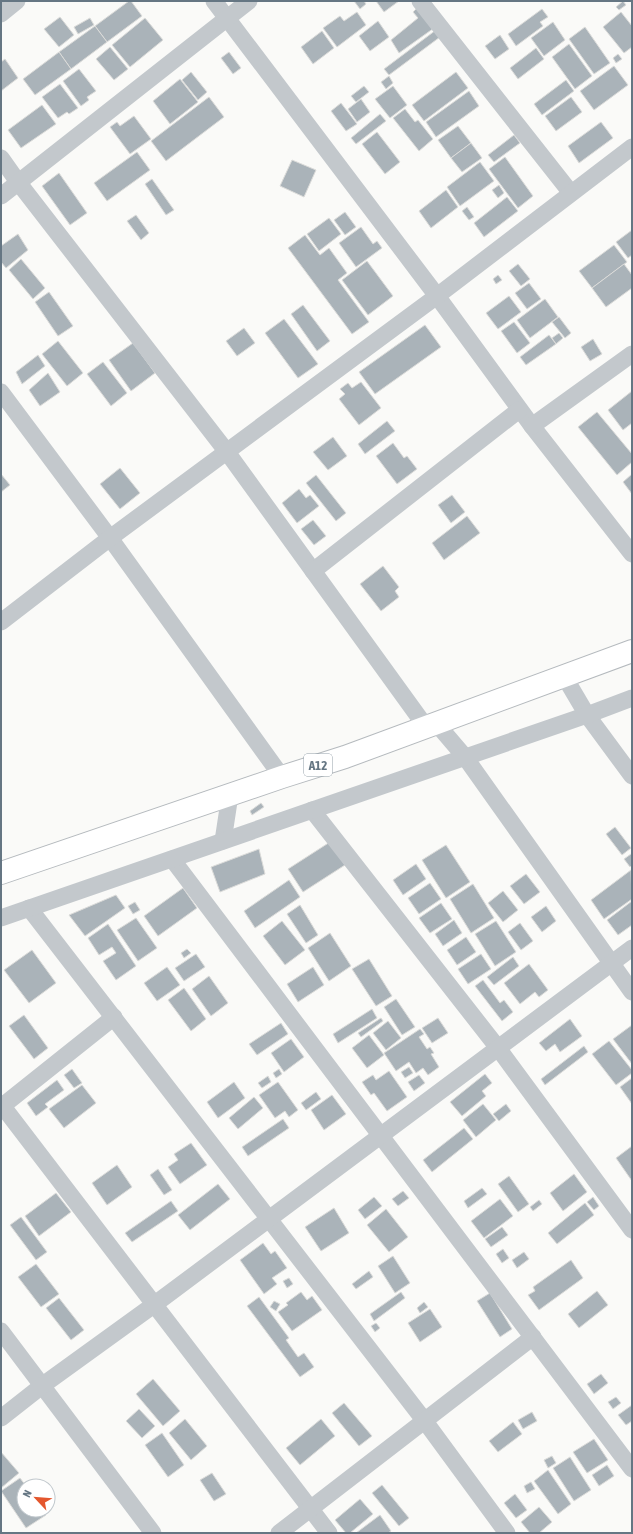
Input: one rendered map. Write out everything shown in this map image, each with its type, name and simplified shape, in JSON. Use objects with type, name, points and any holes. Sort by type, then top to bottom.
[{"type":"main road","name":"A12","points":[[2,872],[282,776],[345,757],[632,651]]},
{"type":"street","points":[[1,14],[17,1]]},
{"type":"street","points":[[214,1],[437,296],[519,410],[632,554]]},
{"type":"street","points":[[1,196],[249,1]]},
{"type":"street","points":[[420,1],[571,193]]},
{"type":"street","points":[[2,618],[437,296],[632,147]]},
{"type":"street","points":[[1,158],[227,452],[313,571],[431,725],[465,757],[632,992]]},
{"type":"street","points":[[532,426],[632,354]]},
{"type":"street","points":[[1,392],[110,538],[282,776]]},
{"type":"street","points":[[313,571],[519,410]]},
{"type":"street","points":[[564,676],[587,715],[632,776]]},
{"type":"street","points":[[1,918],[587,715],[632,698]]},
{"type":"street","points":[[223,841],[230,795]]},
{"type":"street","points":[[312,810],[498,1048],[632,1230]]},
{"type":"street","points":[[172,859],[632,1469]]},
{"type":"street","points":[[29,908],[424,1420],[506,1533]]},
{"type":"street","points":[[1,1418],[43,1385],[155,1304],[632,948]]},
{"type":"street","points":[[114,1017],[2,1105],[330,1533]]},
{"type":"street","points":[[1,1330],[153,1533]]},
{"type":"street","points":[[279,1533],[533,1337]]},
{"type":"building","points":[[131,1],[142,16],[107,42],[95,26]]},
{"type":"building","points":[[354,1],[364,1],[366,4],[360,9]]},
{"type":"building","points":[[376,1],[399,1],[384,12]]},
{"type":"building","points":[[623,1],[626,5],[619,10],[616,7]]},
{"type":"building","points":[[418,7],[434,28],[399,53],[391,40],[418,18],[413,12]]},
{"type":"building","points":[[542,9],[548,17],[540,22],[543,26],[516,46],[508,34]]},
{"type":"building","points":[[357,12],[366,25],[337,47],[323,28],[340,16],[344,21]]},
{"type":"building","points":[[621,12],[632,26],[632,47],[624,53],[603,27]]},
{"type":"building","points":[[60,17],[74,35],[59,47],[44,29]]},
{"type":"building","points":[[90,18],[94,25],[78,34],[74,27]]},
{"type":"building","points":[[145,18],[163,40],[130,67],[112,45]]},
{"type":"building","points":[[378,21],[389,37],[370,51],[359,36]]},
{"type":"building","points":[[553,22],[565,40],[544,56],[531,38]]},
{"type":"building","points":[[95,26],[107,42],[71,69],[59,52]]},
{"type":"building","points":[[585,27],[610,63],[594,74],[569,39]]},
{"type":"building","points":[[436,30],[440,37],[389,75],[384,69]]},
{"type":"building","points":[[322,31],[334,48],[313,64],[301,47]]},
{"type":"building","points":[[500,35],[509,49],[495,59],[485,46]]},
{"type":"building","points":[[569,44],[592,76],[575,89],[552,57]]},
{"type":"building","points":[[110,47],[128,69],[114,80],[96,59]]},
{"type":"building","points":[[536,48],[544,59],[518,79],[510,68]]},
{"type":"building","points":[[59,52],[71,69],[35,95],[23,79]]},
{"type":"building","points":[[229,52],[241,68],[233,74],[221,58]]},
{"type":"building","points":[[618,54],[622,59],[616,63],[613,58]]},
{"type":"building","points":[[5,59],[18,78],[1,91],[1,62]]},
{"type":"building","points":[[614,66],[628,85],[594,110],[580,91]]},
{"type":"building","points":[[79,69],[96,91],[87,97],[89,100],[81,106],[63,81]]},
{"type":"building","points":[[191,72],[207,92],[198,100],[182,80]]},
{"type":"building","points":[[456,72],[468,88],[424,121],[412,105]]},
{"type":"building","points":[[389,76],[393,83],[386,89],[381,82]]},
{"type":"building","points":[[180,79],[198,102],[170,124],[153,101]]},
{"type":"building","points":[[566,80],[574,91],[542,115],[534,104]]},
{"type":"building","points":[[60,84],[78,108],[69,114],[67,112],[58,118],[42,97]]},
{"type":"building","points":[[364,86],[369,92],[356,102],[351,96]]},
{"type":"building","points":[[393,86],[407,105],[390,118],[375,99]]},
{"type":"building","points":[[469,91],[479,106],[436,137],[426,122]]},
{"type":"building","points":[[209,97],[224,117],[166,161],[151,141]]},
{"type":"building","points":[[571,97],[582,112],[556,131],[545,116]]},
{"type":"building","points":[[361,99],[370,112],[357,122],[348,109]]},
{"type":"building","points":[[341,103],[357,124],[346,131],[331,111]]},
{"type":"building","points":[[42,105],[56,124],[21,148],[8,130]]},
{"type":"building","points":[[405,109],[415,122],[418,120],[433,139],[419,151],[393,118]]},
{"type":"building","points":[[380,114],[386,121],[356,144],[351,138]]},
{"type":"building","points":[[134,116],[151,139],[130,154],[110,127],[117,122],[120,126]]},
{"type":"building","points":[[601,122],[613,138],[579,163],[568,146]]},
{"type":"building","points":[[458,126],[471,143],[451,158],[438,140]]},
{"type":"building","points":[[377,132],[400,162],[385,174],[362,144]]},
{"type":"building","points":[[514,135],[520,143],[494,162],[488,155]]},
{"type":"building","points":[[471,143],[482,158],[462,172],[451,158]]},
{"type":"building","points":[[137,152],[150,170],[107,201],[94,183]]},
{"type":"building","points":[[505,157],[533,196],[518,208],[489,169]]},
{"type":"building","points":[[292,160],[316,170],[304,197],[280,186]]},
{"type":"building","points":[[480,162],[494,181],[460,206],[447,187]]},
{"type":"building","points":[[59,173],[87,213],[70,225],[42,186]]},
{"type":"building","points":[[152,179],[174,210],[166,215],[145,184]]},
{"type":"building","points":[[499,185],[504,193],[498,198],[492,190]]},
{"type":"building","points":[[446,190],[458,207],[431,228],[419,211]]},
{"type":"building","points":[[507,197],[518,211],[484,237],[474,223]]},
{"type":"building","points":[[467,207],[474,217],[469,220],[462,211]]},
{"type":"building","points":[[345,212],[356,227],[345,235],[334,220]]},
{"type":"building","points":[[136,215],[149,233],[141,240],[127,221]]},
{"type":"building","points":[[329,218],[341,234],[319,251],[307,234]]},
{"type":"building","points":[[361,227],[373,244],[377,241],[382,248],[356,267],[339,243]]},
{"type":"building","points":[[632,230],[632,255],[628,258],[616,242]]},
{"type":"building","points":[[18,234],[28,250],[6,268],[1,262],[1,246]]},
{"type":"building","points":[[305,235],[320,255],[329,248],[347,273],[338,280],[369,322],[352,334],[288,248]]},
{"type":"building","points":[[614,245],[627,262],[592,288],[579,271]]},
{"type":"building","points":[[21,259],[45,288],[33,299],[9,270]]},
{"type":"building","points":[[367,261],[393,296],[368,315],[342,280]]},
{"type":"building","points":[[518,264],[530,279],[521,286],[509,271]]},
{"type":"building","points":[[624,264],[632,275],[632,288],[606,307],[592,288]]},
{"type":"building","points":[[498,275],[502,280],[496,284],[493,279]]},
{"type":"building","points":[[529,283],[541,299],[527,309],[515,293]]},
{"type":"building","points":[[49,292],[73,326],[58,336],[35,302]]},
{"type":"building","points":[[509,296],[521,312],[498,329],[486,313]]},
{"type":"building","points":[[545,299],[558,317],[530,338],[517,320]]},
{"type":"building","points":[[303,305],[330,341],[317,351],[291,314]]},
{"type":"building","points":[[559,317],[571,333],[565,338],[552,322]]},
{"type":"building","points":[[284,319],[318,364],[298,378],[265,333]]},
{"type":"building","points":[[514,322],[530,343],[517,353],[501,331]]},
{"type":"building","points":[[425,325],[441,347],[375,394],[359,372]]},
{"type":"building","points":[[244,328],[255,343],[237,356],[226,341]]},
{"type":"building","points":[[559,333],[563,338],[556,344],[552,338]]},
{"type":"building","points":[[549,335],[556,344],[526,365],[520,357]]},
{"type":"building","points":[[593,339],[602,354],[590,361],[581,347]]},
{"type":"building","points":[[58,341],[83,373],[67,386],[42,354]]},
{"type":"building","points":[[133,343],[155,373],[131,391],[109,360]]},
{"type":"building","points":[[38,355],[45,366],[22,384],[16,372]]},
{"type":"building","points":[[103,362],[127,393],[111,406],[87,374]]},
{"type":"building","points":[[48,373],[60,392],[40,406],[29,390]]},
{"type":"building","points":[[361,382],[381,408],[359,425],[339,399],[345,394],[340,389],[348,383],[352,388]]},
{"type":"building","points":[[632,391],[632,423],[623,430],[608,410]]},
{"type":"building","points":[[597,412],[632,454],[632,462],[617,475],[578,427]]},
{"type":"building","points":[[387,421],[395,431],[365,454],[358,444]]},
{"type":"building","points":[[333,437],[347,456],[328,470],[313,452]]},
{"type":"building","points":[[393,443],[404,458],[407,456],[417,469],[397,484],[376,456]]},
{"type":"building","points":[[120,468],[140,493],[120,509],[100,484]]},
{"type":"building","points":[[1,474],[10,485],[1,492]]},
{"type":"building","points":[[632,474],[632,494],[623,482]]},
{"type":"building","points":[[316,475],[346,513],[336,521],[306,483]]},
{"type":"building","points":[[299,489],[306,498],[310,495],[319,506],[297,523],[282,503]]},
{"type":"building","points":[[452,495],[465,512],[451,523],[438,505]]},
{"type":"building","points":[[467,516],[480,533],[444,560],[432,543]]},
{"type":"building","points":[[313,520],[326,536],[314,545],[301,529]]},
{"type":"building","points":[[383,566],[399,587],[395,591],[399,597],[381,611],[360,584]]},
{"type":"building","points":[[261,803],[264,807],[252,815],[250,811]]},
{"type":"building","points":[[615,827],[631,848],[622,855],[606,834]]},
{"type":"building","points":[[330,842],[345,865],[303,892],[288,869]]},
{"type":"building","points":[[446,845],[470,882],[446,898],[422,860]]},
{"type":"building","points":[[259,849],[265,874],[220,892],[211,867]]},
{"type":"building","points":[[631,854],[632,865],[630,867],[624,859]]},
{"type":"building","points":[[416,864],[426,879],[403,895],[393,880]]},
{"type":"building","points":[[631,870],[632,899],[604,919],[591,900]]},
{"type":"building","points":[[526,874],[540,892],[524,904],[510,886]]},
{"type":"building","points":[[289,880],[300,897],[255,928],[244,911]]},
{"type":"building","points":[[430,883],[441,899],[419,914],[408,898]]},
{"type":"building","points":[[473,884],[494,918],[471,933],[450,899]]},
{"type":"building","points":[[183,888],[197,908],[158,936],[144,916]]},
{"type":"building","points":[[503,891],[518,910],[503,922],[488,903]]},
{"type":"building","points":[[116,895],[125,908],[85,936],[69,915]]},
{"type":"building","points":[[632,901],[632,925],[618,935],[607,920]]},
{"type":"building","points":[[135,902],[140,910],[133,914],[128,906]]},
{"type":"building","points":[[441,903],[452,919],[430,933],[419,918]]},
{"type":"building","points":[[300,905],[318,935],[306,943],[287,914]]},
{"type":"building","points":[[546,906],[556,921],[542,932],[531,917]]},
{"type":"building","points":[[136,918],[157,948],[138,961],[117,930]]},
{"type":"building","points":[[454,920],[462,933],[443,946],[435,934]]},
{"type":"building","points":[[282,921],[305,950],[285,965],[263,936]]},
{"type":"building","points":[[496,921],[516,952],[495,966],[475,934]]},
{"type":"building","points":[[520,923],[533,941],[521,950],[508,932]]},
{"type":"building","points":[[108,924],[136,966],[116,980],[103,961],[116,953],[112,947],[99,955],[88,938]]},
{"type":"building","points":[[330,933],[351,966],[329,981],[308,948]]},
{"type":"building","points":[[466,937],[476,952],[457,965],[447,950]]},
{"type":"building","points":[[187,949],[191,953],[184,958],[181,953]]},
{"type":"building","points":[[32,950],[56,983],[29,1003],[4,970]]},
{"type":"building","points":[[196,954],[205,967],[184,981],[175,968]]},
{"type":"building","points":[[481,954],[491,969],[468,984],[458,969]]},
{"type":"building","points":[[513,957],[519,966],[494,985],[487,977]]},
{"type":"building","points":[[369,959],[392,996],[376,1006],[352,969]]},
{"type":"building","points":[[529,964],[548,990],[539,997],[535,992],[520,1004],[504,983]]},
{"type":"building","points":[[167,967],[180,985],[157,1001],[144,983]]},
{"type":"building","points":[[313,967],[324,985],[298,1002],[287,984]]},
{"type":"building","points":[[209,976],[228,1003],[211,1016],[192,989]]},
{"type":"building","points":[[483,980],[500,1003],[504,1000],[513,1012],[502,1021],[475,986]]},
{"type":"building","points":[[184,988],[206,1019],[191,1031],[168,1000]]},
{"type":"building","points":[[396,999],[415,1027],[402,1035],[384,1007]]},
{"type":"building","points":[[372,1009],[377,1018],[338,1043],[333,1034]]},
{"type":"building","points":[[24,1015],[48,1048],[34,1059],[9,1026]]},
{"type":"building","points":[[381,1018],[383,1021],[361,1037],[358,1033]]},
{"type":"building","points":[[438,1018],[448,1033],[432,1043],[422,1028]]},
{"type":"building","points":[[570,1019],[582,1036],[560,1052],[555,1044],[546,1051],[539,1043]]},
{"type":"building","points":[[388,1021],[401,1038],[386,1050],[373,1033]]},
{"type":"building","points":[[281,1023],[288,1034],[257,1055],[249,1044]]},
{"type":"building","points":[[632,1025],[632,1064],[613,1039]]},
{"type":"building","points":[[420,1029],[424,1034],[419,1037],[427,1049],[430,1047],[434,1053],[431,1054],[439,1067],[428,1075],[423,1068],[416,1073],[409,1062],[396,1071],[384,1053]]},
{"type":"building","points":[[369,1035],[384,1055],[367,1068],[352,1048]]},
{"type":"building","points":[[291,1039],[304,1057],[284,1072],[271,1053]]},
{"type":"building","points":[[609,1041],[632,1070],[632,1073],[616,1085],[592,1054]]},
{"type":"building","points":[[584,1046],[588,1052],[545,1085],[541,1079]]},
{"type":"building","points":[[409,1067],[413,1073],[405,1078],[401,1072]]},
{"type":"building","points":[[72,1069],[82,1083],[74,1088],[64,1075]]},
{"type":"building","points":[[279,1069],[282,1074],[276,1078],[273,1073]]},
{"type":"building","points":[[389,1071],[407,1097],[387,1111],[374,1093],[371,1095],[362,1082],[373,1075],[376,1080]]},
{"type":"building","points":[[485,1074],[492,1083],[482,1091],[486,1096],[462,1116],[450,1102]]},
{"type":"building","points":[[419,1075],[425,1083],[414,1091],[408,1082]]},
{"type":"building","points":[[268,1076],[271,1082],[262,1088],[258,1083]]},
{"type":"building","points":[[632,1078],[632,1104],[620,1087]]},
{"type":"building","points":[[57,1080],[64,1090],[45,1104],[48,1107],[36,1116],[27,1103]]},
{"type":"building","points":[[234,1082],[245,1098],[218,1118],[207,1102]]},
{"type":"building","points":[[278,1082],[298,1110],[289,1117],[285,1111],[275,1118],[259,1095]]},
{"type":"building","points":[[82,1085],[96,1103],[64,1128],[49,1109]]},
{"type":"building","points":[[316,1092],[321,1099],[306,1110],[301,1103]]},
{"type":"building","points":[[332,1095],[346,1114],[324,1130],[311,1110]]},
{"type":"building","points":[[254,1097],[263,1108],[238,1129],[229,1118]]},
{"type":"building","points":[[483,1104],[496,1120],[476,1137],[463,1120]]},
{"type":"building","points":[[506,1104],[511,1111],[499,1121],[493,1114]]},
{"type":"building","points":[[283,1119],[289,1128],[248,1156],[242,1147]]},
{"type":"building","points":[[464,1128],[473,1139],[432,1172],[423,1160]]},
{"type":"building","points":[[191,1143],[207,1165],[180,1184],[168,1167],[178,1160],[174,1154]]},
{"type":"building","points":[[632,1146],[632,1181],[616,1158]]},
{"type":"building","points":[[117,1165],[132,1187],[107,1205],[92,1183]]},
{"type":"building","points":[[158,1169],[172,1190],[164,1195],[150,1175]]},
{"type":"building","points":[[574,1174],[587,1192],[563,1211],[550,1193]]},
{"type":"building","points":[[509,1176],[529,1204],[518,1212],[498,1184]]},
{"type":"building","points":[[218,1184],[230,1199],[190,1230],[178,1215]]},
{"type":"building","points":[[482,1188],[487,1194],[468,1208],[464,1201]]},
{"type":"building","points":[[403,1191],[409,1198],[398,1206],[392,1199]]},
{"type":"building","points":[[56,1193],[71,1212],[39,1236],[25,1216]]},
{"type":"building","points":[[374,1197],[382,1206],[365,1219],[358,1210]]},
{"type":"building","points":[[593,1197],[599,1206],[594,1210],[587,1202]]},
{"type":"building","points":[[500,1199],[513,1216],[484,1238],[471,1221]]},
{"type":"building","points":[[539,1200],[542,1204],[533,1211],[530,1207]]},
{"type":"building","points":[[171,1201],[178,1211],[132,1242],[125,1233]]},
{"type":"building","points":[[585,1203],[594,1215],[557,1244],[548,1233]]},
{"type":"building","points":[[334,1208],[349,1233],[321,1251],[305,1227]]},
{"type":"building","points":[[386,1209],[408,1237],[389,1252],[367,1225]]},
{"type":"building","points":[[21,1217],[47,1252],[36,1260],[10,1225]]},
{"type":"building","points":[[502,1227],[508,1235],[491,1247],[485,1239]]},
{"type":"building","points":[[263,1243],[271,1254],[275,1251],[287,1268],[272,1278],[277,1284],[264,1294],[240,1260]]},
{"type":"building","points":[[503,1249],[509,1258],[502,1263],[496,1254]]},
{"type":"building","points":[[524,1252],[529,1259],[517,1268],[512,1260]]},
{"type":"building","points":[[393,1256],[410,1283],[395,1293],[378,1266]]},
{"type":"building","points":[[571,1260],[583,1278],[539,1310],[528,1295],[535,1291],[533,1287]]},
{"type":"building","points":[[36,1264],[59,1294],[41,1307],[18,1277]]},
{"type":"building","points":[[369,1271],[373,1277],[356,1289],[352,1284]]},
{"type":"building","points":[[289,1278],[293,1284],[287,1288],[283,1281]]},
{"type":"building","points":[[597,1291],[608,1305],[579,1328],[568,1314]]},
{"type":"building","points":[[301,1292],[307,1300],[312,1296],[322,1310],[292,1331],[278,1312],[288,1305],[286,1303]]},
{"type":"building","points":[[401,1292],[405,1298],[374,1321],[370,1314]]},
{"type":"building","points":[[490,1293],[512,1329],[500,1337],[477,1301]]},
{"type":"building","points":[[259,1297],[289,1338],[286,1340],[298,1357],[304,1353],[314,1367],[300,1377],[247,1306]]},
{"type":"building","points":[[59,1298],[84,1330],[71,1340],[46,1308]]},
{"type":"building","points":[[274,1301],[280,1304],[276,1311],[270,1307]]},
{"type":"building","points":[[424,1302],[428,1307],[420,1313],[417,1308]]},
{"type":"building","points":[[430,1309],[442,1327],[420,1342],[408,1323]]},
{"type":"building","points":[[376,1323],[380,1328],[375,1332],[371,1326]]},
{"type":"building","points":[[601,1374],[608,1383],[594,1394],[587,1384]]},
{"type":"building","points":[[153,1379],[180,1411],[163,1426],[136,1394]]},
{"type":"building","points":[[616,1397],[621,1403],[613,1409],[608,1402]]},
{"type":"building","points":[[344,1403],[372,1436],[359,1446],[332,1413]]},
{"type":"building","points":[[632,1405],[632,1421],[626,1425],[618,1415]]},
{"type":"building","points":[[139,1409],[155,1426],[142,1438],[126,1421]]},
{"type":"building","points":[[532,1412],[537,1421],[523,1429],[518,1420]]},
{"type":"building","points":[[185,1419],[207,1446],[191,1460],[169,1433]]},
{"type":"building","points":[[321,1419],[335,1436],[300,1465],[286,1448]]},
{"type":"building","points":[[513,1422],[522,1434],[498,1452],[489,1441]]},
{"type":"building","points":[[162,1433],[184,1465],[168,1477],[145,1445]]},
{"type":"building","points":[[594,1439],[608,1460],[587,1473],[573,1452]]},
{"type":"building","points":[[1,1452],[19,1473],[1,1488]]},
{"type":"building","points":[[552,1456],[556,1463],[548,1468],[544,1460]]},
{"type":"building","points":[[570,1457],[591,1490],[574,1501],[553,1468]]},
{"type":"building","points":[[607,1465],[614,1476],[599,1486],[592,1475]]},
{"type":"building","points":[[548,1470],[571,1504],[558,1514],[534,1481]]},
{"type":"building","points":[[212,1473],[226,1494],[214,1501],[200,1480]]},
{"type":"building","points":[[16,1481],[16,1513],[1,1491]]},
{"type":"building","points":[[531,1482],[535,1489],[527,1493],[524,1486]]},
{"type":"building","points":[[382,1485],[409,1518],[399,1526],[372,1493]]},
{"type":"building","points":[[515,1494],[527,1510],[516,1518],[504,1503]]},
{"type":"building","points":[[360,1499],[373,1514],[350,1533],[346,1533],[335,1520]]},
{"type":"building","points":[[539,1507],[552,1522],[539,1533],[530,1533],[521,1522]]},
{"type":"building","points":[[380,1515],[391,1531],[388,1533],[356,1533]]},
{"type":"building","points":[[19,1518],[41,1518],[26,1528]]}]
